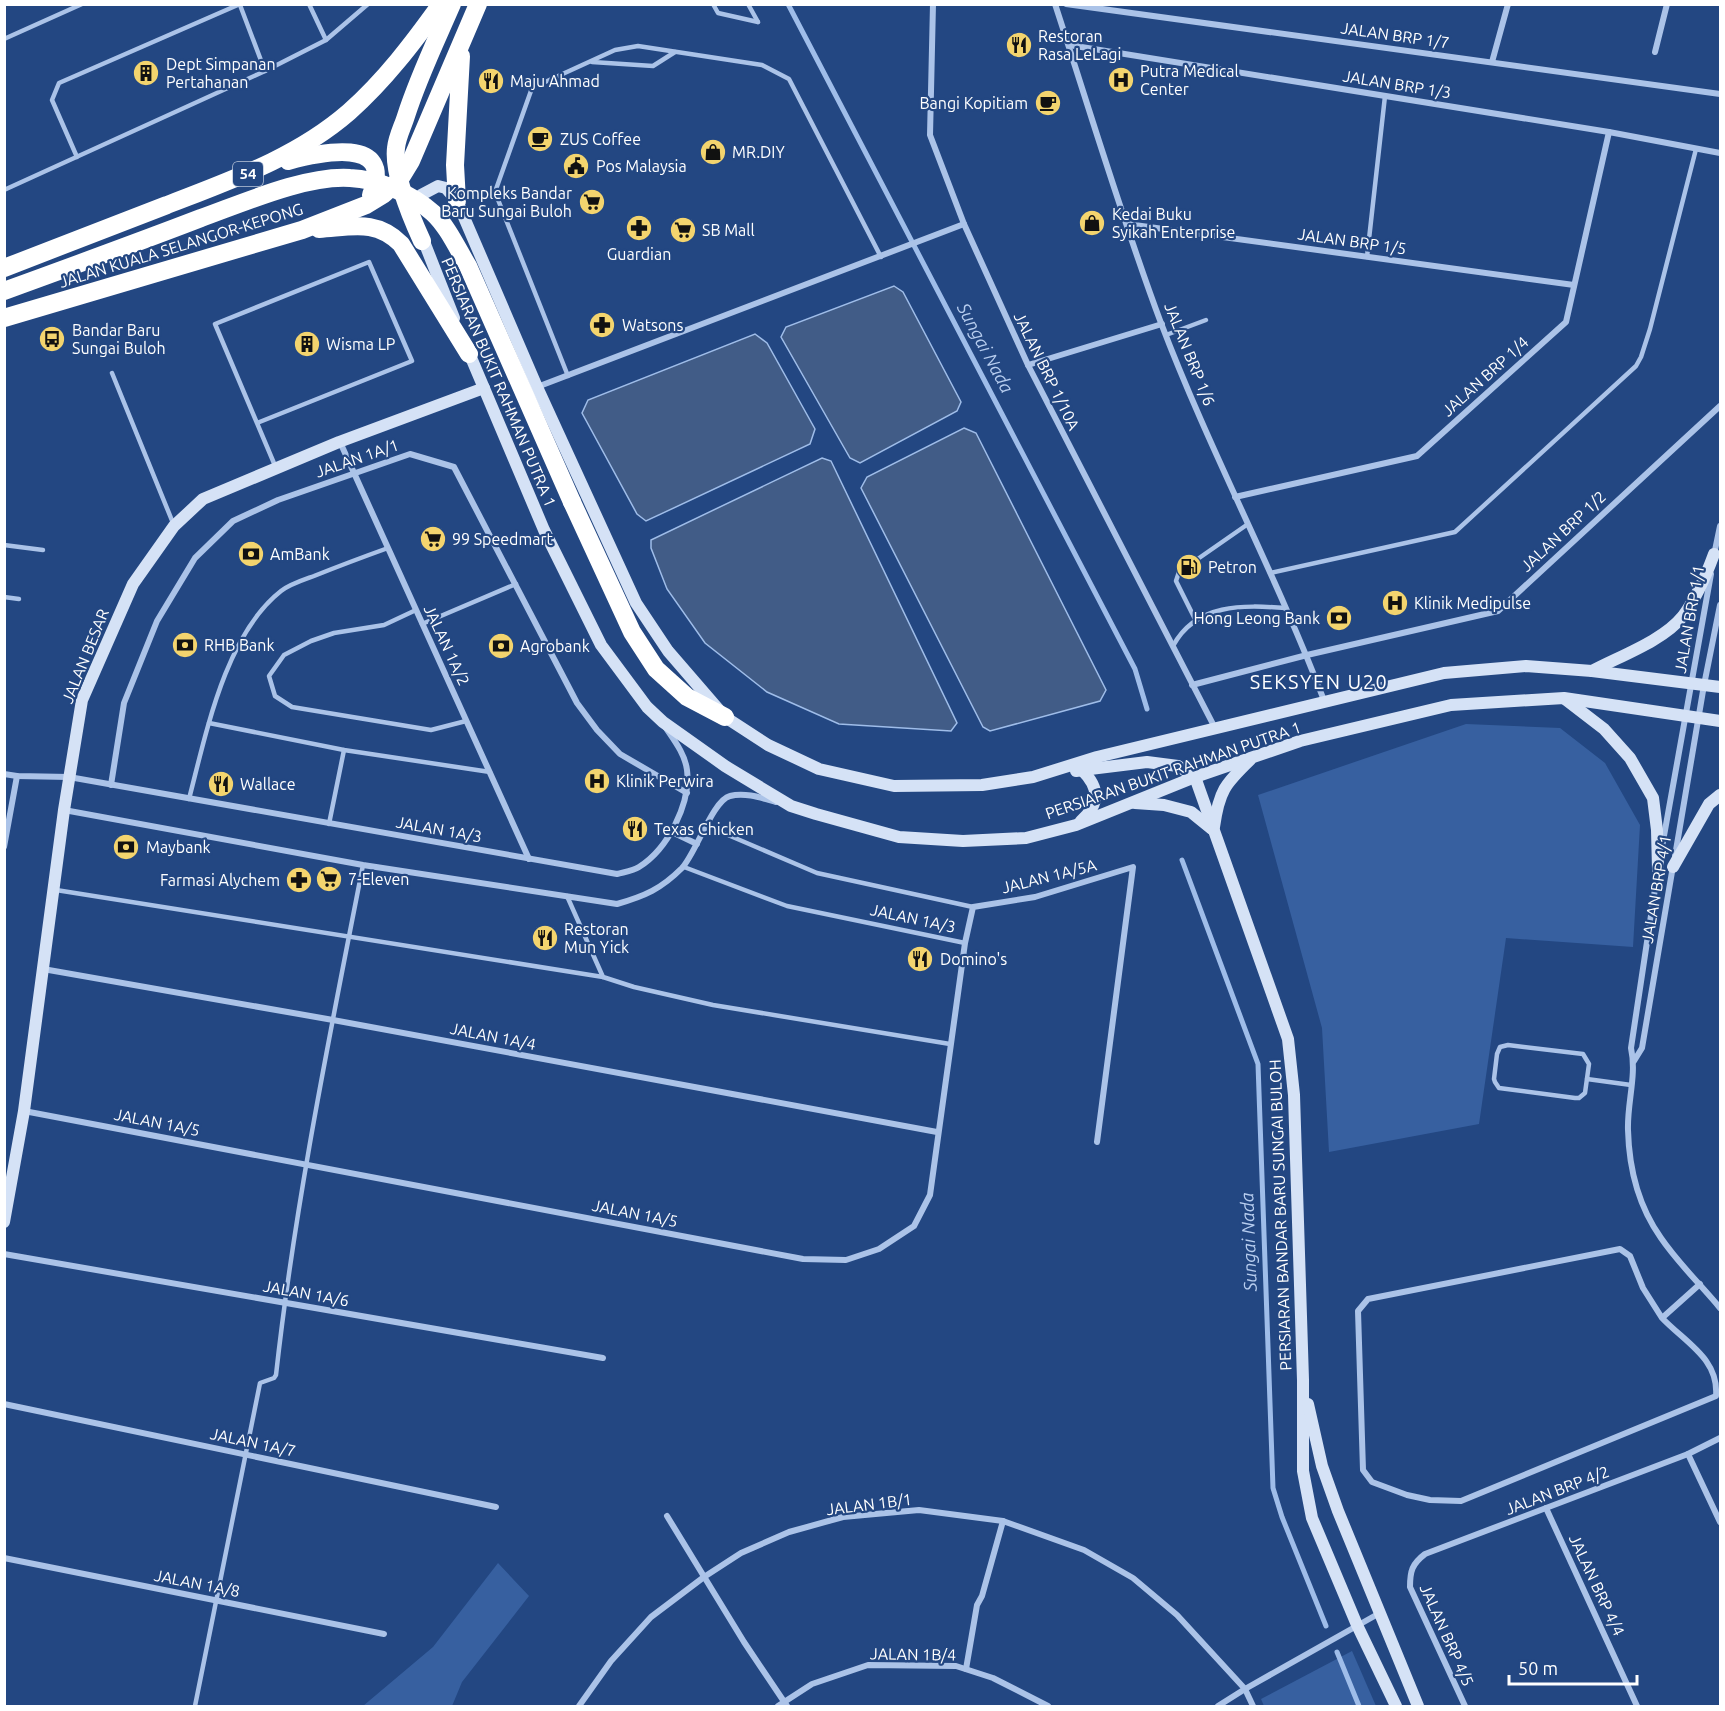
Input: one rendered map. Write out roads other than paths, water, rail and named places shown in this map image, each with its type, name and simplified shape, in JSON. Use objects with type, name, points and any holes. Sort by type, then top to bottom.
[{"type":"highway","name":"54","points":[[4,268],[260,169],[306,143],[348,113],[384,78],[410,49],[441,4]]},
{"type":"highway","points":[[422,241],[414,225],[400,180],[396,164],[396,147],[415,87],[452,4]]},
{"type":"highway","points":[[400,180],[411,161],[478,4]]},
{"type":"highway","points":[[457,201],[455,165],[461,42]]},
{"type":"highway","points":[[260,169],[310,155],[338,151],[356,152],[368,159],[375,170],[376,182],[366,205]]},
{"type":"highway","points":[[4,291],[247,201],[305,182],[350,177],[380,184],[407,196],[433,213],[448,231],[468,266],[632,632],[656,669],[687,697],[725,717]]},
{"type":"highway","name":"JALAN KUALA SELANGOR-KEPONG","points":[[4,318],[302,230],[366,205],[384,194],[400,180]]},
{"type":"highway","points":[[302,230],[363,226],[377,228],[391,234],[401,244],[469,354]]},
{"type":"main road","name":"PERSIARAN BUKIT RAHMAN PUTRA 1","points":[[1720,687],[1592,671],[1527,666],[1444,672],[1097,757],[1033,777],[982,785],[894,786],[819,769],[768,745],[725,717],[668,651],[636,603],[537,387],[457,201],[446,188],[438,186],[421,195],[417,214],[422,241],[544,530],[601,645],[647,707],[663,722],[724,766],[791,806],[898,837],[963,841],[1026,838],[1076,825],[1195,777],[1300,741],[1451,705],[1564,698],[1720,721]]},
{"type":"main road","name":"JALAN BESAR","points":[[4,1222],[24,1111],[64,810],[82,700],[133,584],[174,526],[203,499],[339,442],[484,388]]},
{"type":"main road","points":[[1592,671],[1658,637],[1682,618],[1702,587],[1714,554]]},
{"type":"main road","points":[[1564,698],[1604,729],[1630,758],[1653,798],[1658,830],[1658,869]]},
{"type":"main road","points":[[1213,830],[1216,808],[1227,783],[1253,757]]},
{"type":"main road","points":[[1033,777],[1147,762],[1178,766],[1195,777]]},
{"type":"main road","points":[[1076,825],[1089,814],[1095,803],[1096,794],[1089,777],[1082,770]]},
{"type":"main road","name":"PERSIARAN BANDAR BARU SUNGAI BULOH","points":[[1195,777],[1288,1039],[1294,1095],[1303,1380]]},
{"type":"main road","points":[[1673,867],[1709,804],[1720,795]]},
{"type":"main road","points":[[1130,803],[1164,805],[1191,812],[1213,830]]},
{"type":"main road","points":[[1303,1380],[1322,1466],[1378,1614],[1418,1707]]},
{"type":"main road","points":[[1303,1380],[1303,1471],[1312,1518],[1357,1626],[1396,1707]]},
{"type":"street","name":"JALAN BRP 1/10A","points":[[933,4],[930,135],[964,224],[1028,365],[1215,728]]},
{"type":"street","name":"JALAN BRP 1/6","points":[[1055,4],[1161,324],[1235,497],[1307,655],[1325,703]]},
{"type":"street","name":"JALAN BRP 1/7","points":[[1066,4],[1720,94]]},
{"type":"street","points":[[1492,62],[1508,4]]},
{"type":"street","points":[[1655,52],[1667,4]]},
{"type":"street","name":"JALAN BRP 1/3","points":[[1068,45],[1609,132],[1720,153]]},
{"type":"street","name":"JALAN BRP 1/4","points":[[1235,497],[1417,456],[1566,322],[1609,132]]},
{"type":"street","points":[[537,387],[964,224]]},
{"type":"street","name":"JALAN BRP 1/5","points":[[1127,224],[1574,285]]},
{"type":"street","points":[[1028,365],[1161,324]]},
{"type":"street","name":"JALAN BRP 1/2","points":[[1192,685],[1498,610],[1720,406]]},
{"type":"street","name":"JALAN 1A/2","points":[[339,442],[529,859]]},
{"type":"street","name":"JALAN 1A/1","points":[[111,785],[124,703],[157,621],[195,558],[233,521],[278,500],[410,454],[454,467],[577,704],[597,730],[620,754],[687,793]]},
{"type":"street","name":"JALAN BRP 1/1","points":[[1699,718],[1698,684],[1714,554],[1720,526]]},
{"type":"street","name":"JALAN BRP 1/1","points":[[1686,716],[1698,684],[1720,605]]},
{"type":"street","name":"JALAN BRP 4/1","points":[[1686,716],[1658,869],[1631,1048],[1634,1061],[1628,1129],[1632,1174],[1647,1212],[1661,1238],[1720,1308]]},
{"type":"street","name":"JALAN BRP 4/1","points":[[1634,1061],[1642,1048],[1699,718]]},
{"type":"street","name":"JALAN 1A/3","points":[[4,774],[69,777],[617,874],[638,868],[656,852],[672,832],[687,793],[687,768],[680,750],[663,722]]},
{"type":"street","points":[[4,847],[17,776]]},
{"type":"street","points":[[64,810],[363,865],[617,904],[647,895],[684,867],[716,807],[728,796],[753,795],[791,806]]},
{"type":"street","points":[[672,832],[697,844]]},
{"type":"street","name":"JALAN 1A/5A","points":[[973,907],[1035,897],[1133,867],[1097,1142]]},
{"type":"street","name":"JALAN 1A/5","points":[[24,1111],[803,1260],[846,1260],[879,1249],[914,1226],[930,1195],[965,943],[973,907]]},
{"type":"street","name":"JALAN 1A/4","points":[[43,969],[333,1020],[937,1132]]},
{"type":"street","points":[[1620,1249],[1630,1256],[1644,1288],[1662,1318],[1703,1356],[1713,1370],[1717,1384],[1716,1396],[1461,1501],[1430,1500],[1407,1495],[1372,1482],[1363,1470],[1358,1311],[1368,1299],[1620,1249]]},
{"type":"street","name":"JALAN 1A/6","points":[[4,1254],[603,1358]]},
{"type":"street","points":[[1662,1318],[1700,1284]]},
{"type":"street","name":"JALAN 1A/7","points":[[4,1404],[496,1507]]},
{"type":"street","name":"JALAN BRP 4/2","points":[[1410,1573],[1414,1562],[1425,1554],[1688,1454],[1720,1438]]},
{"type":"street","points":[[1688,1454],[1720,1522]]},
{"type":"street","name":"JALAN BRP 4/4","points":[[1546,1508],[1637,1707]]},
{"type":"street","name":"JALAN 1B/1","points":[[579,1707],[611,1661],[651,1617],[704,1577],[741,1553],[789,1532],[843,1517],[919,1510],[1003,1521],[1084,1550],[1133,1578],[1177,1615],[1245,1689],[1253,1707]]},
{"type":"street","points":[[667,1516],[786,1704]]},
{"type":"street","points":[[966,1669],[977,1605],[982,1596],[1003,1521]]},
{"type":"street","name":"JALAN 1A/8","points":[[4,1558],[384,1634]]},
{"type":"street","name":"JALAN BRP 4/5","points":[[1410,1573],[1410,1587],[1413,1595],[1465,1707]]},
{"type":"street","points":[[1218,1707],[1245,1689],[1378,1614]]},
{"type":"street","name":"JALAN 1B/4","points":[[778,1707],[786,1704],[812,1684],[868,1665],[956,1666],[993,1678],[1048,1707]]},
{"type":"lane","points":[[4,39],[82,4]]},
{"type":"lane","points":[[309,4],[326,40]]},
{"type":"lane","points":[[4,190],[265,71],[326,40],[368,4]]},
{"type":"lane","points":[[713,4],[718,13],[758,22],[748,4]]},
{"type":"lane","points":[[77,157],[52,100],[59,83],[240,5],[265,71]]},
{"type":"lane","points":[[568,376],[495,192],[532,88],[615,50],[639,46],[762,65],[789,79],[881,257]]},
{"type":"lane","points":[[589,62],[653,66],[675,52]]},
{"type":"lane","points":[[1367,256],[1385,96]]},
{"type":"lane","points":[[1270,573],[1455,532],[1636,366],[1650,328],[1696,148]]},
{"type":"lane","points":[[257,423],[411,361],[369,262],[215,324],[276,468]]},
{"type":"lane","points":[[1166,335],[1206,320]]},
{"type":"lane","points":[[111,373],[174,526]]},
{"type":"lane","points":[[1195,619],[1176,581],[1176,576],[1248,524]]},
{"type":"lane","points":[[4,545],[43,550]]},
{"type":"lane","points":[[189,799],[220,687],[241,642],[264,608],[282,591],[299,582],[388,548]]},
{"type":"lane","points":[[422,624],[516,585]]},
{"type":"lane","points":[[4,597],[19,599]]},
{"type":"lane","points":[[1173,646],[1184,628],[1195,619],[1225,609],[1258,606],[1286,608]]},
{"type":"lane","points":[[416,610],[384,625],[334,633],[311,641],[284,655],[269,676],[275,696],[292,707],[431,730],[466,721]]},
{"type":"lane","points":[[209,723],[344,750],[490,772]]},
{"type":"lane","points":[[329,824],[344,750]]},
{"type":"lane","name":"JALAN 1A/5A","points":[[707,826],[817,873],[940,902],[973,907]]},
{"type":"lane","points":[[195,1707],[260,1383],[276,1375],[284,1303],[307,1165],[363,865]]},
{"type":"lane","name":"JALAN 1A/3","points":[[684,867],[787,906],[965,943]]},
{"type":"lane","points":[[53,889],[603,977],[634,987],[713,1005],[950,1044]]},
{"type":"lane","points":[[567,896],[603,977]]},
{"type":"lane","points":[[1508,1045],[1583,1054],[1588,1064],[1587,1079],[1586,1093],[1579,1098],[1503,1089],[1495,1082],[1498,1050],[1508,1045]]},
{"type":"lane","points":[[1587,1079],[1631,1085]]},
{"type":"waterway","name":"Sungai Nada","points":[[788,4],[1135,669],[1147,709]]},
{"type":"waterway","name":"Sungai Nada","points":[[1182,860],[1258,1064],[1273,1488],[1282,1517],[1326,1626]]},
{"type":"waterway","name":"Sungai Nada","points":[[1337,1652],[1359,1706]]},
{"type":"place","name":"Restoran Rasa LeLagi","points":[[1019,45]]},
{"type":"place","name":"Dept Simpanan Pertahanan","points":[[146,73]]},
{"type":"place","name":"Putra Medical Center","points":[[1121,80]]},
{"type":"place","name":"Maju Ahmad","points":[[491,81]]},
{"type":"place","name":"Bangi Kopitiam","points":[[1048,103]]},
{"type":"place","name":"ZUS Coffee","points":[[540,139]]},
{"type":"place","name":"MR.DIY","points":[[713,152]]},
{"type":"place","name":"Pos Malaysia","points":[[576,166]]},
{"type":"place","name":"Kompleks Bandar Baru Sungai Buloh","points":[[592,202]]},
{"type":"place","name":"Kedai Buku Syikah Enterprise","points":[[1092,223]]},
{"type":"place","name":"Guardian","points":[[639,228]]},
{"type":"place","name":"SB Mall","points":[[683,230]]},
{"type":"place","name":"Watsons","points":[[602,325]]},
{"type":"place","name":"Bandar Baru Sungai Buloh","points":[[52,339]]},
{"type":"place","name":"Wisma LP","points":[[307,344]]},
{"type":"place","name":"99 Speedmart","points":[[433,539]]},
{"type":"place","name":"AmBank","points":[[251,554]]},
{"type":"place","name":"Petron","points":[[1189,567]]},
{"type":"place","name":"Klinik Medipulse","points":[[1395,603]]},
{"type":"place","name":"Hong Leong Bank","points":[[1339,618]]},
{"type":"place","name":"RHB Bank","points":[[185,645]]},
{"type":"place","name":"Agrobank","points":[[501,646]]},
{"type":"place","name":"Klinik Perwira","points":[[597,781]]},
{"type":"place","name":"Wallace","points":[[221,784]]},
{"type":"place","name":"Texas Chicken","points":[[635,829]]},
{"type":"place","name":"Maybank","points":[[126,847]]},
{"type":"place","name":"7-Eleven","points":[[329,879]]},
{"type":"place","name":"Farmasi Alychem","points":[[299,880]]},
{"type":"place","name":"Restoran Mun Yick","points":[[545,938]]},
{"type":"place","name":"Domino's","points":[[920,959]]},
{"type":"district","name":"SEKSYEN U20","points":[[1319,682]]}]
